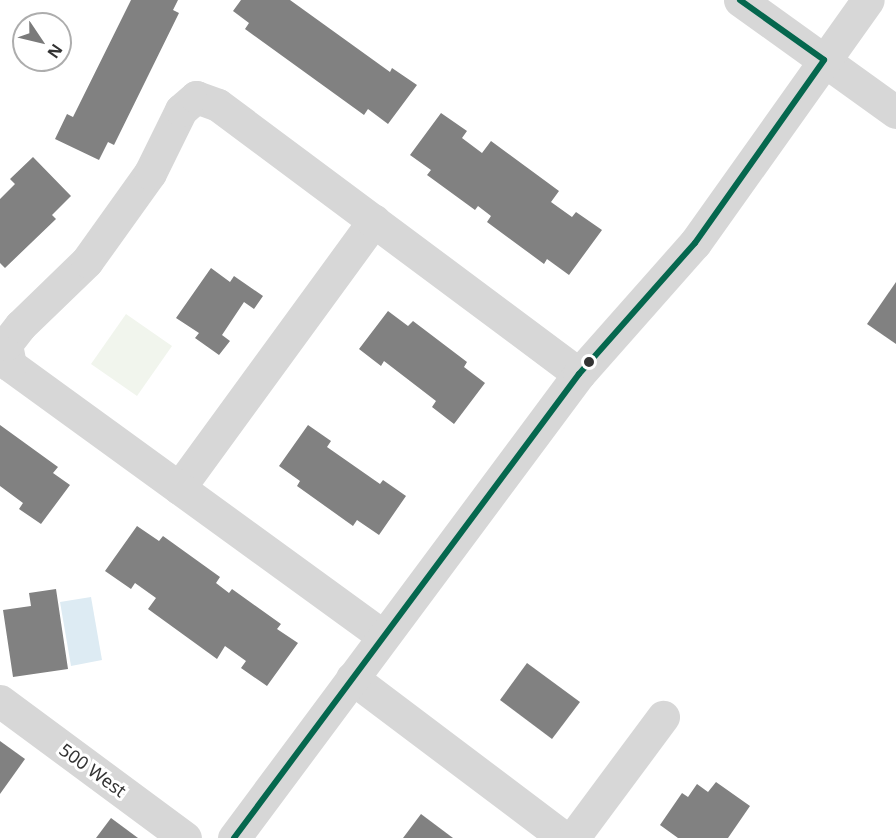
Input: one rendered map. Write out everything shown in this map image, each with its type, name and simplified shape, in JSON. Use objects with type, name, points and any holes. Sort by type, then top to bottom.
[{"type":"street","points":[[740,0],[896,112]]},
{"type":"street","points":[[234,838],[579,374],[695,243],[868,0]]},
{"type":"street","points":[[384,636],[10,365],[6,344],[20,326],[87,261],[150,173],[181,110],[196,97],[218,105],[579,374]]},
{"type":"street","points":[[179,488],[374,221]]},
{"type":"street","points":[[352,678],[564,838]]},
{"type":"street","name":"500 West","points":[[0,701],[185,838]]},
{"type":"street","points":[[573,838],[663,717]]},
{"type":"shaded area","points":[[126,314],[172,346],[137,396],[91,364]]},
{"type":"shaded area","points":[[91,597],[102,660],[71,666],[60,602]]},
{"type":"building","points":[[131,0],[178,0],[173,10],[179,13],[114,145],[108,142],[99,160],[55,139],[67,114],[73,117]]},
{"type":"building","points":[[241,0],[290,0],[390,72],[392,68],[417,85],[388,124],[368,109],[364,115],[245,29],[249,23],[233,11]]},
{"type":"building","points":[[441,113],[467,131],[462,138],[482,153],[491,141],[559,191],[551,202],[572,217],[576,212],[602,230],[569,275],[547,259],[544,264],[487,222],[491,216],[478,206],[475,210],[427,175],[431,170],[410,155]]},
{"type":"building","points":[[33,157],[71,196],[52,215],[56,219],[5,268],[0,263],[0,199],[15,184],[10,179]]},
{"type":"building","points":[[211,268],[230,282],[234,276],[263,296],[254,309],[244,302],[222,335],[230,341],[219,355],[195,338],[199,333],[176,318]]},
{"type":"building","points":[[896,282],[896,344],[867,324]]},
{"type":"building","points":[[388,311],[408,326],[413,321],[467,362],[464,367],[485,383],[454,424],[432,407],[436,401],[384,361],[381,366],[359,349]]},
{"type":"building","points":[[0,425],[58,467],[53,473],[70,485],[41,524],[19,509],[23,503],[0,486]]},
{"type":"building","points":[[308,425],[331,441],[327,447],[380,484],[383,480],[406,496],[379,535],[357,520],[353,526],[297,486],[300,481],[279,466]]},
{"type":"building","points":[[137,526],[159,541],[163,536],[220,577],[216,583],[229,593],[232,589],[281,624],[277,629],[298,643],[267,686],[241,668],[246,661],[225,646],[217,659],[148,609],[156,598],[135,583],[131,589],[105,571]]},
{"type":"building","points":[[56,589],[68,669],[13,677],[3,610],[31,606],[29,593]]},
{"type":"building","points":[[527,663],[580,702],[552,739],[500,700]]},
{"type":"building","points":[[0,741],[25,759],[0,794]]},
{"type":"building","points":[[716,782],[750,806],[728,838],[678,838],[660,825],[682,793],[688,797],[697,784],[708,792]]},
{"type":"building","points":[[421,814],[453,838],[403,838]]},
{"type":"building","points":[[111,818],[138,838],[96,838]]},
{"type":"transit line","points":[[740,0],[824,60]]},
{"type":"transit line","points":[[234,838],[579,374],[695,243],[824,60]]}]
